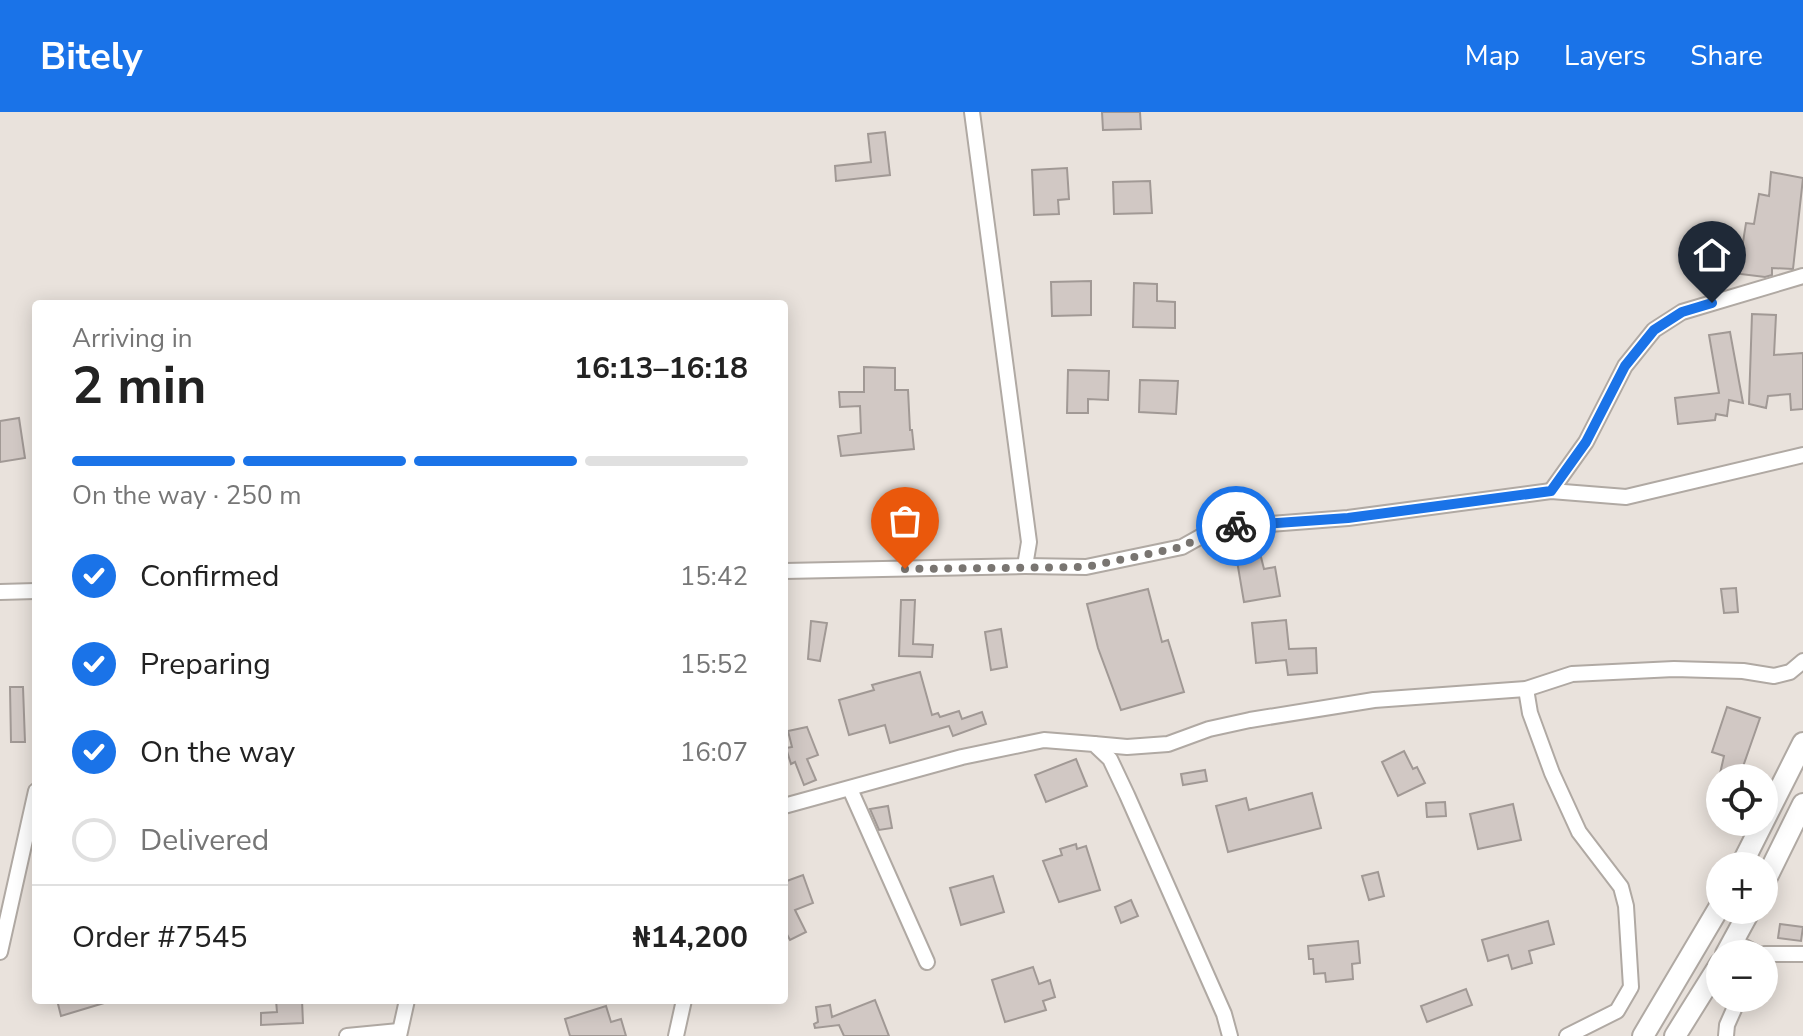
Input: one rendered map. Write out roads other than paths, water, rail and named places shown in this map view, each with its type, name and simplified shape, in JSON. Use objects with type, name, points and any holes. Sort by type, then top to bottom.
[{"type":"main road","points":[[1748,852],[1803,743]]},
{"type":"main road","points":[[1778,855],[1803,804]]},
{"type":"main road","points":[[1643,1036],[1709,924]]},
{"type":"main road","points":[[1675,1036],[1706,986]]},
{"type":"street","points":[[972,112],[1029,542],[1025,566]]},
{"type":"street","points":[[1551,491],[1586,442],[1625,366],[1654,330],[1682,312],[1803,276]]},
{"type":"street","points":[[788,574],[1025,566],[1086,567],[1182,547],[1216,528],[1348,518],[1551,491],[1626,497],[1803,455]]},
{"type":"street","points":[[0,592],[32,591]]},
{"type":"street","points":[[788,805],[962,757],[1044,740],[1127,747],[1168,744],[1209,729],[1250,720],[1374,700],[1526,689],[1572,674],[1713,669],[1774,676],[1790,672],[1803,661]]},
{"type":"street","points":[[1526,689],[1530,713],[1557,785],[1579,832],[1621,887],[1626,906],[1631,987],[1617,1011],[1567,1036]]},
{"type":"street","points":[[1094,744],[1110,759],[1159,862],[1224,1014],[1230,1036]]},
{"type":"street","points":[[850,789],[927,962]]},
{"type":"street","points":[[0,952],[32,809]]},
{"type":"street","points":[[1778,954],[1803,954]]},
{"type":"street","points":[[347,1036],[399,1034],[406,1004]]},
{"type":"street","points":[[676,1036],[683,1004]]},
{"type":"street","points":[[1726,1036],[1733,1012]]}]
